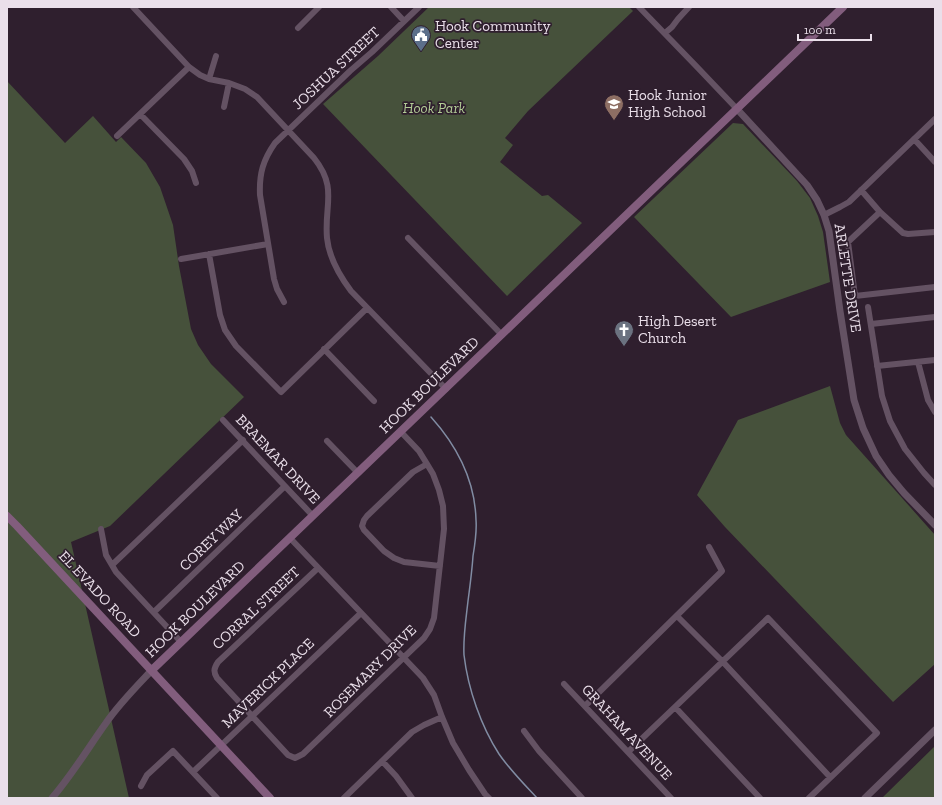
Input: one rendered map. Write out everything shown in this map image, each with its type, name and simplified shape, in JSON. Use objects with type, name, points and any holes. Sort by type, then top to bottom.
[{"type":"main road","name":"HOOK BOULEVARD","points":[[152,670],[843,7]]},
{"type":"main road","name":"EL EVADO ROAD","points":[[7,516],[270,798]]},
{"type":"street","points":[[133,7],[189,67],[200,75],[245,89],[257,97],[314,158],[324,173],[328,184],[329,196],[326,223],[327,238],[336,269],[351,291],[446,389]]},
{"type":"street","points":[[298,28],[320,7]]},
{"type":"street","points":[[391,7],[404,21]]},
{"type":"street","name":"JOSHUA STREET","points":[[284,302],[277,289],[274,279],[260,195],[261,170],[269,151],[288,130],[419,7]]},
{"type":"street","name":"ARLETTE DRIVE","points":[[639,7],[808,185],[817,200],[829,231],[854,400],[863,428],[876,456],[889,475],[935,526]]},
{"type":"street","points":[[665,33],[689,7]]},
{"type":"street","points":[[209,79],[216,56]]},
{"type":"street","points":[[117,136],[189,67]]},
{"type":"street","points":[[224,107],[229,83]]},
{"type":"street","points":[[140,114],[184,160],[192,171],[196,183]]},
{"type":"street","points":[[824,215],[840,208],[848,202],[935,119]]},
{"type":"street","points":[[914,139],[935,162]]},
{"type":"street","points":[[861,190],[880,212],[903,233],[935,232]]},
{"type":"street","points":[[880,212],[848,242],[855,296],[935,287]]},
{"type":"street","points":[[408,238],[502,335]]},
{"type":"street","points":[[181,259],[268,244]]},
{"type":"street","points":[[209,254],[220,315],[226,330],[236,346],[280,392],[367,308]]},
{"type":"street","points":[[868,307],[882,396],[890,421],[904,449],[935,485]]},
{"type":"street","points":[[871,324],[935,317]]},
{"type":"street","points":[[324,349],[374,401]]},
{"type":"street","points":[[877,366],[935,360]]},
{"type":"street","points":[[918,362],[928,400],[935,412]]},
{"type":"street","name":"BRAEMAR DRIVE","points":[[223,420],[313,516]]},
{"type":"street","name":"ROSEMARY DRIVE","points":[[252,716],[288,755],[295,758],[304,754],[404,658],[424,638],[430,629],[434,618],[444,529],[443,506],[439,490],[427,464],[419,451],[401,432]]},
{"type":"street","points":[[112,565],[243,440]]},
{"type":"street","points":[[327,441],[358,473]]},
{"type":"street","points":[[427,464],[413,472],[367,516],[362,526],[384,551],[394,558],[404,562],[440,566]]},
{"type":"street","name":"COREY WAY","points":[[154,612],[285,486]]},
{"type":"street","points":[[101,529],[106,555],[116,572],[181,642]]},
{"type":"street","points":[[290,538],[423,678],[434,695],[453,743],[465,764],[489,798]]},
{"type":"street","points":[[585,706],[722,571],[709,548]]},
{"type":"street","name":"CORRAL STREET","points":[[252,716],[217,678],[214,669],[218,662],[318,568]]},
{"type":"street","name":"MAVERICK PLACE","points":[[193,772],[361,613]]},
{"type":"street","points":[[676,616],[723,662],[830,778]]},
{"type":"street","points":[[628,752],[768,618],[877,733],[808,798]]},
{"type":"street","name":"HOOK BOULEVARD","points":[[52,798],[64,785],[112,714],[152,670]]},
{"type":"street","name":"GRAHAM AVENUE","points":[[564,684],[670,798]]},
{"type":"street","points":[[675,708],[760,798]]},
{"type":"street","points":[[344,798],[412,732],[442,717]]},
{"type":"street","points":[[865,798],[935,730]]},
{"type":"street","points":[[524,731],[538,751],[582,798]]},
{"type":"street","points":[[141,786],[147,775],[173,751],[217,798]]},
{"type":"street","points":[[382,761],[396,776],[412,798]]},
{"type":"green space","name":"Hook Park","points":[[429,7],[629,7],[633,11],[528,111],[505,138],[513,145],[500,162],[542,196],[548,195],[582,223],[507,296],[323,104],[378,56]]},
{"type":"green space","points":[[7,81],[65,143],[93,116],[116,142],[121,137],[146,163],[160,187],[173,225],[191,329],[198,345],[211,364],[244,397],[110,526],[71,542],[129,798],[7,798]]},
{"type":"green space","points":[[733,123],[743,124],[797,181],[810,198],[823,232],[830,282],[731,317],[634,217]]},
{"type":"green space","points":[[830,386],[840,423],[846,435],[935,535],[935,664],[893,702],[725,527],[697,495],[738,420]]},
{"type":"green space","points":[[935,746],[935,798],[882,798]]},
{"type":"waterway","points":[[431,417],[449,440],[463,464],[475,505],[476,534],[464,635],[464,655],[472,694],[486,732],[492,743],[512,771],[537,798]]},
{"type":"place","name":"Hook Community Center","points":[[421,52]]},
{"type":"place","name":"Hook Junior High School","points":[[614,121]]},
{"type":"place","name":"High Desert Church","points":[[624,347]]}]
